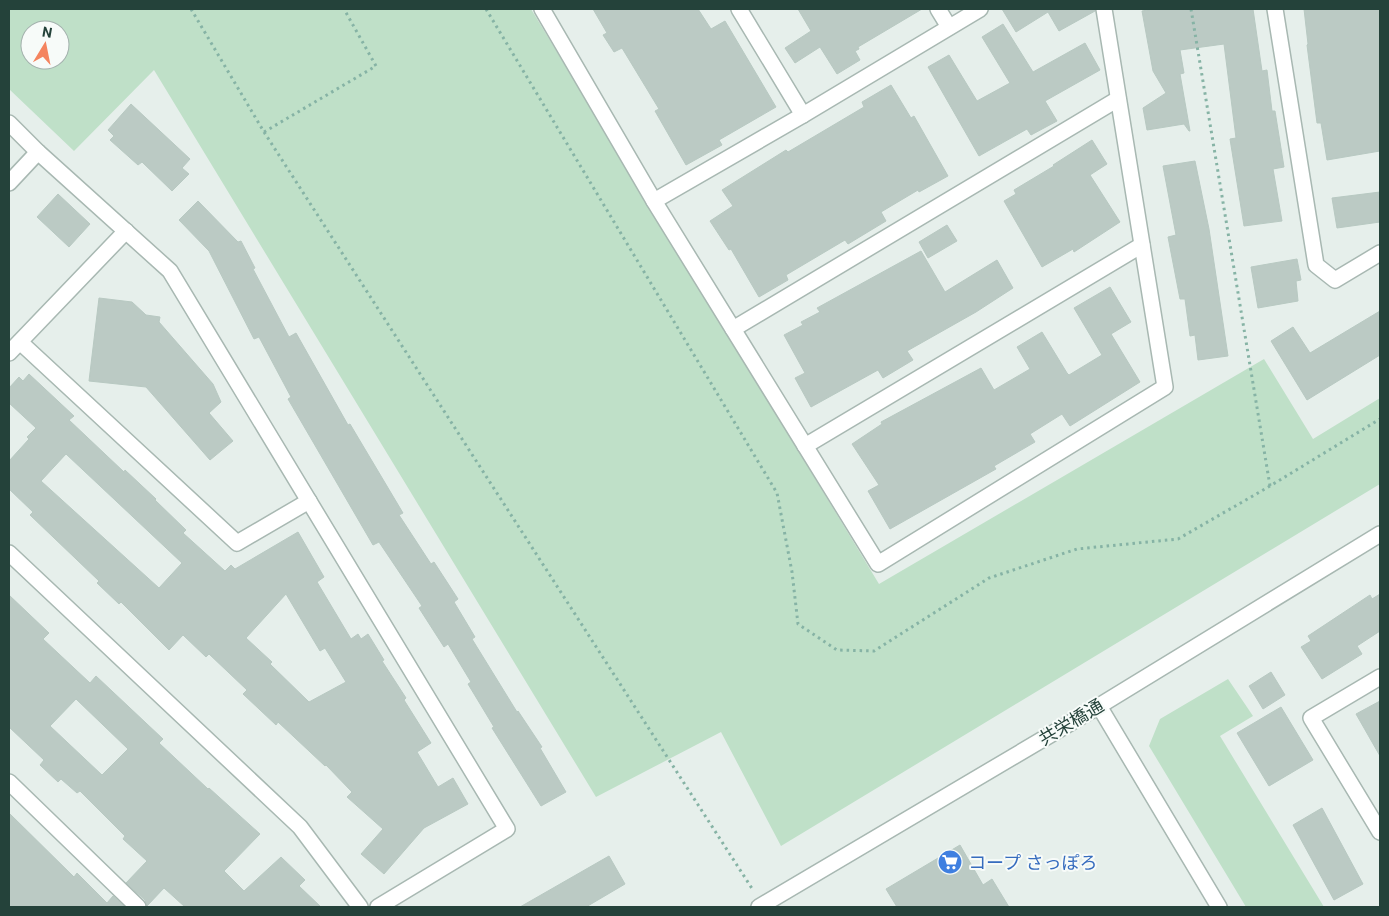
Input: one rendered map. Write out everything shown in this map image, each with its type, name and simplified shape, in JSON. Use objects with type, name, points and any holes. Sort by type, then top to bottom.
[{"type":"street","points":[[542,9],[654,202],[878,564],[1165,387],[1104,9]]},
{"type":"street","points":[[739,9],[803,115]]},
{"type":"street","points":[[938,9],[949,27]]},
{"type":"street","points":[[654,202],[980,9]]},
{"type":"street","points":[[1275,9],[1316,265],[1335,280],[1380,253]]},
{"type":"street","points":[[733,329],[1118,99]]},
{"type":"street","points":[[9,123],[38,152],[170,271],[507,829],[378,907]]},
{"type":"street","points":[[9,182],[38,152]]},
{"type":"street","points":[[9,353],[126,231]]},
{"type":"street","points":[[805,446],[1142,245]]},
{"type":"street","points":[[20,342],[237,543],[309,501]]},
{"type":"street","name":"共栄橋通","points":[[770,904],[1380,534]]},
{"type":"street","points":[[9,553],[300,827],[360,907]]},
{"type":"street","points":[[1380,677],[1311,718],[1380,832]]},
{"type":"street","points":[[1099,706],[1219,907]]},
{"type":"street","points":[[9,782],[138,907]]},
{"type":"path","points":[[191,9],[264,132],[770,904]]},
{"type":"path","points":[[264,132],[376,66],[344,9]]},
{"type":"path","points":[[1192,9],[1270,486]]},
{"type":"green space","points":[[9,9],[531,9],[879,584],[1264,359],[1313,439],[1380,398],[1380,484],[781,846],[721,732],[596,797],[154,70],[74,151],[9,89]]},
{"type":"green space","points":[[1228,679],[1253,716],[1220,736],[1324,907],[1246,907],[1149,746],[1160,719]]},
{"type":"building","points":[[593,9],[698,9],[711,29],[725,21],[776,107],[719,140],[722,145],[686,165],[655,111],[659,109],[622,48],[614,52],[603,35],[607,33]]},
{"type":"building","points":[[798,9],[922,9],[858,47],[859,49],[855,51],[860,60],[837,74],[820,47],[795,63],[785,48],[811,31]]},
{"type":"building","points":[[1002,9],[1095,9],[1095,11],[1059,31],[1048,12],[1016,32]]},
{"type":"building","points":[[1153,9],[1253,9],[1262,71],[1267,70],[1272,111],[1275,111],[1284,167],[1273,169],[1282,221],[1244,226],[1230,139],[1236,138],[1224,44],[1180,50],[1184,73],[1180,74],[1190,131],[1184,124],[1147,130],[1143,108],[1166,93],[1153,71],[1142,11]]},
{"type":"building","points":[[1304,9],[1380,9],[1380,151],[1327,160],[1321,123],[1317,123]]},
{"type":"building","points":[[1003,24],[1033,72],[1085,43],[1100,70],[1045,101],[1057,121],[1031,135],[1027,129],[979,156],[928,67],[949,55],[977,101],[1010,83],[982,37]]},
{"type":"building","points":[[891,85],[911,118],[914,116],[948,176],[919,192],[918,190],[881,212],[886,221],[848,244],[845,240],[786,275],[788,280],[759,297],[731,249],[729,250],[710,221],[733,206],[722,190],[786,150],[788,152],[864,107],[862,102]]},
{"type":"building","points":[[131,104],[190,159],[182,168],[189,174],[172,191],[142,162],[138,165],[110,140],[114,136],[108,130]]},
{"type":"building","points":[[1092,140],[1107,164],[1090,175],[1120,222],[1074,252],[1073,249],[1042,267],[1004,201],[1016,194],[1014,190]]},
{"type":"building","points":[[1195,161],[1209,229],[1228,356],[1198,360],[1195,335],[1190,336],[1185,299],[1180,299],[1168,237],[1176,235],[1163,166]]},
{"type":"building","points":[[1380,192],[1380,222],[1337,228],[1332,198]]},
{"type":"building","points":[[58,194],[90,224],[69,247],[37,217]]},
{"type":"building","points":[[198,201],[238,242],[241,241],[255,268],[253,269],[289,337],[296,333],[348,425],[350,424],[403,513],[399,515],[431,564],[434,562],[458,599],[454,602],[475,637],[472,639],[517,712],[542,747],[540,748],[566,792],[541,806],[492,728],[494,727],[468,684],[471,682],[448,644],[444,647],[419,608],[422,606],[379,542],[373,545],[288,399],[291,397],[259,337],[254,339],[209,251],[179,220]]},
{"type":"building","points":[[947,225],[957,241],[928,258],[919,242]]},
{"type":"building","points":[[921,251],[945,292],[997,260],[1013,288],[976,312],[907,351],[913,360],[883,378],[878,370],[811,407],[795,378],[805,373],[784,335],[803,325],[801,322],[820,312],[817,308]]},
{"type":"building","points":[[1297,259],[1301,280],[1296,281],[1298,301],[1258,308],[1251,267]]},
{"type":"building","points":[[1110,287],[1131,322],[1111,334],[1140,382],[1070,426],[1062,414],[1030,434],[1035,442],[994,466],[996,469],[890,529],[868,491],[879,485],[852,444],[882,424],[881,422],[981,368],[994,390],[1030,369],[1017,347],[1042,332],[1069,375],[1102,355],[1074,308]]},
{"type":"building","points":[[99,298],[132,302],[146,315],[160,317],[159,322],[213,384],[221,402],[209,413],[233,441],[210,460],[146,387],[89,381]]},
{"type":"building","points":[[1380,311],[1380,355],[1307,400],[1271,341],[1293,327],[1310,353]]},
{"type":"building","points":[[29,374],[74,416],[69,420],[124,472],[125,470],[156,499],[186,530],[183,533],[225,571],[231,565],[235,569],[298,532],[324,577],[317,582],[351,639],[358,634],[361,639],[368,634],[384,660],[382,661],[406,698],[404,700],[431,743],[417,752],[438,787],[453,778],[468,804],[424,828],[384,874],[361,854],[383,829],[347,797],[352,792],[326,765],[278,722],[276,725],[243,694],[247,690],[209,654],[206,657],[183,635],[169,650],[121,602],[119,604],[97,583],[99,581],[30,515],[33,512],[9,489],[9,461],[29,439],[27,437],[36,428],[9,403],[9,388],[19,377],[23,381]],"holes":[[[66,454],[182,563],[159,588],[41,481]],[[286,594],[320,651],[325,648],[346,682],[309,702],[270,664],[272,662],[246,638]]]},
{"type":"building","points":[[1380,594],[1380,631],[1357,646],[1362,654],[1322,679],[1301,647],[1311,641],[1308,636],[1370,595],[1372,599]]},
{"type":"building","points":[[9,595],[49,633],[43,639],[90,683],[96,676],[163,739],[159,743],[260,834],[224,871],[244,891],[281,857],[305,880],[299,886],[321,907],[185,907],[164,888],[147,906],[145,900],[126,883],[147,861],[123,839],[125,836],[80,791],[77,793],[61,779],[58,782],[40,765],[44,760],[9,727]],"holes":[[[76,699],[128,749],[102,775],[50,726]]]},
{"type":"building","points":[[1271,672],[1285,695],[1263,709],[1249,686]]},
{"type":"building","points":[[1380,701],[1380,756],[1356,714]]},
{"type":"building","points":[[1281,707],[1313,760],[1269,786],[1237,733]]},
{"type":"building","points":[[1322,808],[1363,884],[1334,900],[1293,825]]},
{"type":"building","points":[[9,813],[74,877],[77,873],[107,903],[113,896],[125,907],[9,907]]},
{"type":"building","name":"コープ さっぽろ","points":[[960,845],[983,885],[992,879],[1009,907],[897,907],[886,889]]},
{"type":"building","points":[[609,856],[625,884],[586,907],[520,907]]},
{"type":"place","name":"コープ さっぽろ","points":[[950,862]]}]
